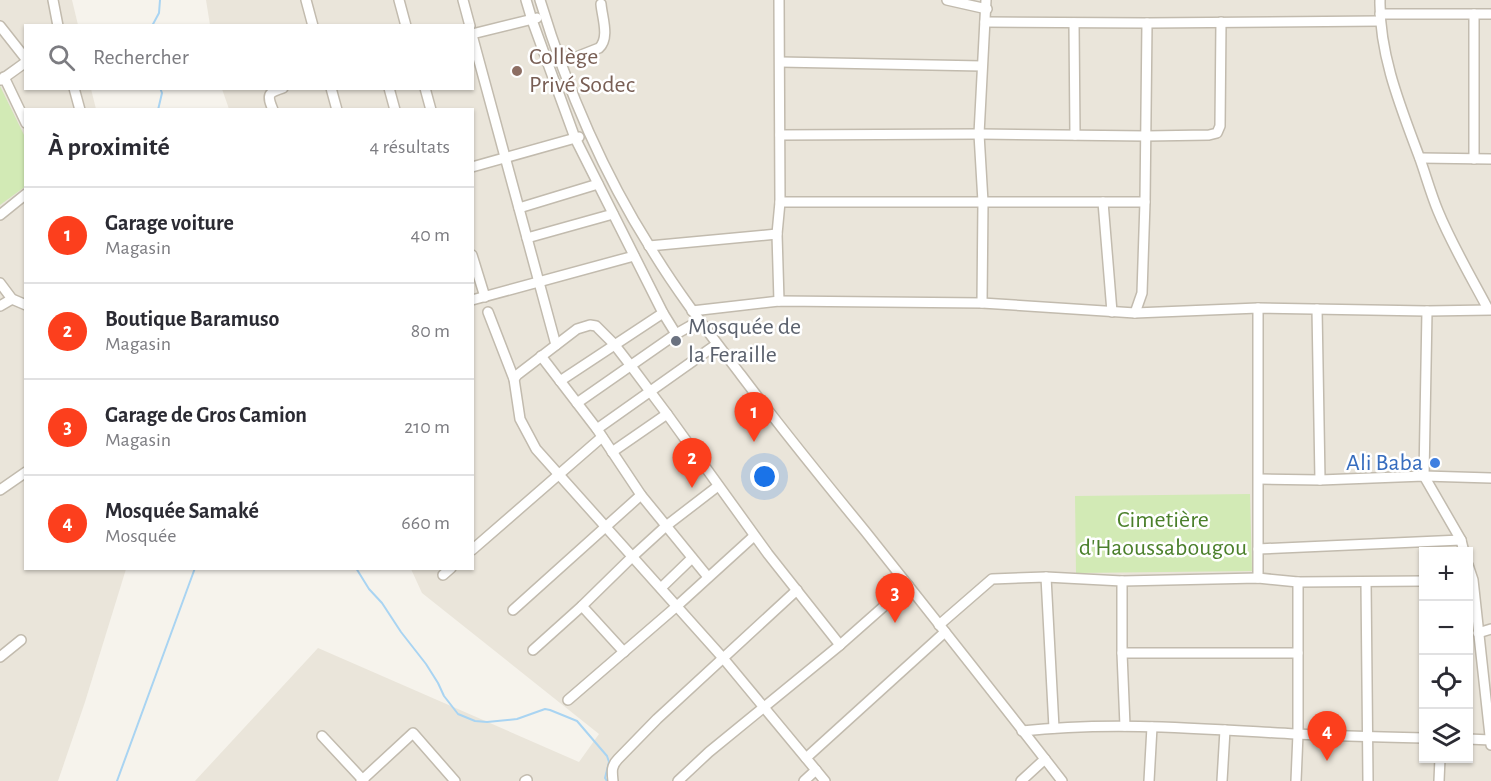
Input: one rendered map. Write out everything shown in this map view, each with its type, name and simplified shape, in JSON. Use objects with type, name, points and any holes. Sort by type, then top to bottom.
[{"type":"street","points":[[53,0],[58,24]]},
{"type":"street","points":[[306,0],[312,24]]},
{"type":"street","points":[[399,0],[405,24]]},
{"type":"street","points":[[463,0],[469,24]]},
{"type":"street","points":[[526,0],[575,138],[663,313],[676,334]]},
{"type":"street","points":[[540,0],[561,63],[589,133],[649,246],[692,311],[784,432],[1062,781]]},
{"type":"street","points":[[779,0],[780,202],[777,234],[779,301]]},
{"type":"street","points":[[947,0],[986,5],[979,134],[983,202],[982,303]]},
{"type":"street","points":[[692,311],[779,301],[982,303],[1135,313],[1258,308],[1490,310],[1438,211],[1386,58],[1380,0]]},
{"type":"street","points":[[561,63],[599,48],[603,44],[605,38],[601,3]]},
{"type":"street","points":[[1474,14],[1474,159]]},
{"type":"street","points":[[985,22],[1221,22],[1491,14]]},
{"type":"street","points":[[474,34],[545,16]]},
{"type":"street","points":[[780,135],[1146,136],[1217,133],[1220,126],[1221,22]]},
{"type":"street","points":[[1074,23],[1075,135]]},
{"type":"street","points":[[1135,313],[1142,293],[1146,23]]},
{"type":"street","points":[[0,26],[24,57]]},
{"type":"street","points":[[474,42],[556,345]]},
{"type":"street","points":[[24,62],[2,79],[24,119]]},
{"type":"street","points":[[780,62],[982,66]]},
{"type":"street","points":[[75,90],[79,108]]},
{"type":"street","points":[[272,108],[268,98],[278,90]]},
{"type":"street","points":[[332,90],[336,108]]},
{"type":"street","points":[[390,90],[394,108]]},
{"type":"street","points":[[425,90],[429,108]]},
{"type":"street","points":[[474,166],[589,133]]},
{"type":"street","points":[[1420,158],[1491,159]]},
{"type":"street","points":[[519,208],[598,184]]},
{"type":"street","points":[[0,215],[24,196]]},
{"type":"street","points":[[780,202],[1145,202]]},
{"type":"street","points":[[1103,202],[1112,312]]},
{"type":"street","points":[[527,238],[612,214]]},
{"type":"street","points":[[649,246],[777,234]]},
{"type":"street","points":[[474,300],[634,256]]},
{"type":"street","points":[[474,261],[485,297]]},
{"type":"street","points":[[0,283],[12,298],[24,304]]},
{"type":"street","points":[[0,306],[12,298]]},
{"type":"street","points":[[1258,308],[1258,578]]},
{"type":"street","points":[[1317,309],[1320,480]]},
{"type":"street","points":[[1427,310],[1424,476],[1461,540],[1463,547]]},
{"type":"street","points":[[488,312],[513,379],[520,419],[536,450],[723,658],[825,781]]},
{"type":"street","points":[[560,381],[663,313]]},
{"type":"street","points":[[577,404],[676,334],[699,321]]},
{"type":"street","points":[[513,379],[577,329],[590,325],[597,326],[632,366],[754,536],[840,645]]},
{"type":"street","points":[[474,548],[558,476],[599,433],[650,391],[717,344]]},
{"type":"street","points":[[541,356],[599,433],[641,495],[708,577]]},
{"type":"street","points":[[612,452],[668,414]]},
{"type":"street","points":[[0,490],[24,473]]},
{"type":"street","points":[[1258,479],[1320,480],[1424,476],[1491,478]]},
{"type":"street","points":[[533,650],[666,526],[718,486]]},
{"type":"street","points":[[513,610],[641,495]]},
{"type":"street","points":[[568,700],[754,536]]},
{"type":"street","points":[[1258,549],[1461,540]]},
{"type":"street","points":[[660,588],[692,558]]},
{"type":"street","points":[[443,575],[449,570]]},
{"type":"street","points":[[1046,577],[1054,728]]},
{"type":"street","points":[[806,758],[992,579],[1046,577],[1122,581],[1258,578],[1298,582],[1419,581]]},
{"type":"street","points":[[1122,581],[1125,726]]},
{"type":"street","points":[[1296,781],[1298,582]]},
{"type":"street","points":[[1366,582],[1368,781]]},
{"type":"street","points":[[678,781],[709,752],[840,645],[908,585]]},
{"type":"street","points":[[614,781],[612,770],[618,759],[657,719],[796,590]]},
{"type":"street","points":[[1473,595],[1488,679],[1491,745]]},
{"type":"street","points":[[582,606],[624,652]]},
{"type":"street","points":[[1478,633],[1491,628]]},
{"type":"street","points":[[0,657],[21,640]]},
{"type":"street","points":[[1122,653],[1298,653]]},
{"type":"street","points":[[1022,731],[1125,726],[1419,738]]},
{"type":"street","points":[[1149,781],[1152,727]]},
{"type":"street","points":[[1222,781],[1224,730]]},
{"type":"street","points":[[322,736],[362,781],[413,734],[455,781]]},
{"type":"street","points":[[1473,739],[1491,740]]},
{"type":"street","points":[[1020,781],[1045,759]]},
{"type":"street","points":[[1439,781],[1440,763]]},
{"type":"street","points":[[804,781],[816,770]]},
{"type":"shaded area","points":[[0,0],[72,0],[78,24],[24,24],[24,90],[91,90],[96,108],[24,108],[24,570],[126,570],[58,781],[0,781]]},
{"type":"shaded area","points":[[206,0],[1491,0],[1491,781],[195,781],[318,648],[579,762],[599,734],[422,593],[411,570],[474,570],[474,108],[229,108],[222,90],[474,90],[474,24],[210,24]]},
{"type":"green space","points":[[0,86],[24,135],[24,187],[0,205]]},
{"type":"green space","name":"Cimetière d'Haoussabougou","points":[[1250,494],[1252,571],[1076,573],[1075,496]]},
{"type":"waterway","points":[[153,24],[159,13],[160,0]]},
{"type":"waterway","points":[[158,108],[161,90]]},
{"type":"waterway","points":[[117,781],[194,570]]},
{"type":"waterway","points":[[357,570],[426,664],[444,696],[458,714],[475,721],[487,722],[517,719],[545,709],[577,721],[607,756],[609,762],[605,778],[607,781]]},
{"type":"place","name":"Collège Privé Sodec","points":[[517,71]]},
{"type":"place","name":"Mosquée de la Feraille","points":[[676,341]]},
{"type":"place","name":"Garage voiture","points":[[754,442]]},
{"type":"place","name":"Ali Baba","points":[[1435,463]]},
{"type":"place","name":"Boutique Baramuso","points":[[692,488]]},
{"type":"place","name":"Garage de Gros Camion","points":[[895,623]]},
{"type":"place","name":"Mosquée Samaké","points":[[1327,761]]}]
